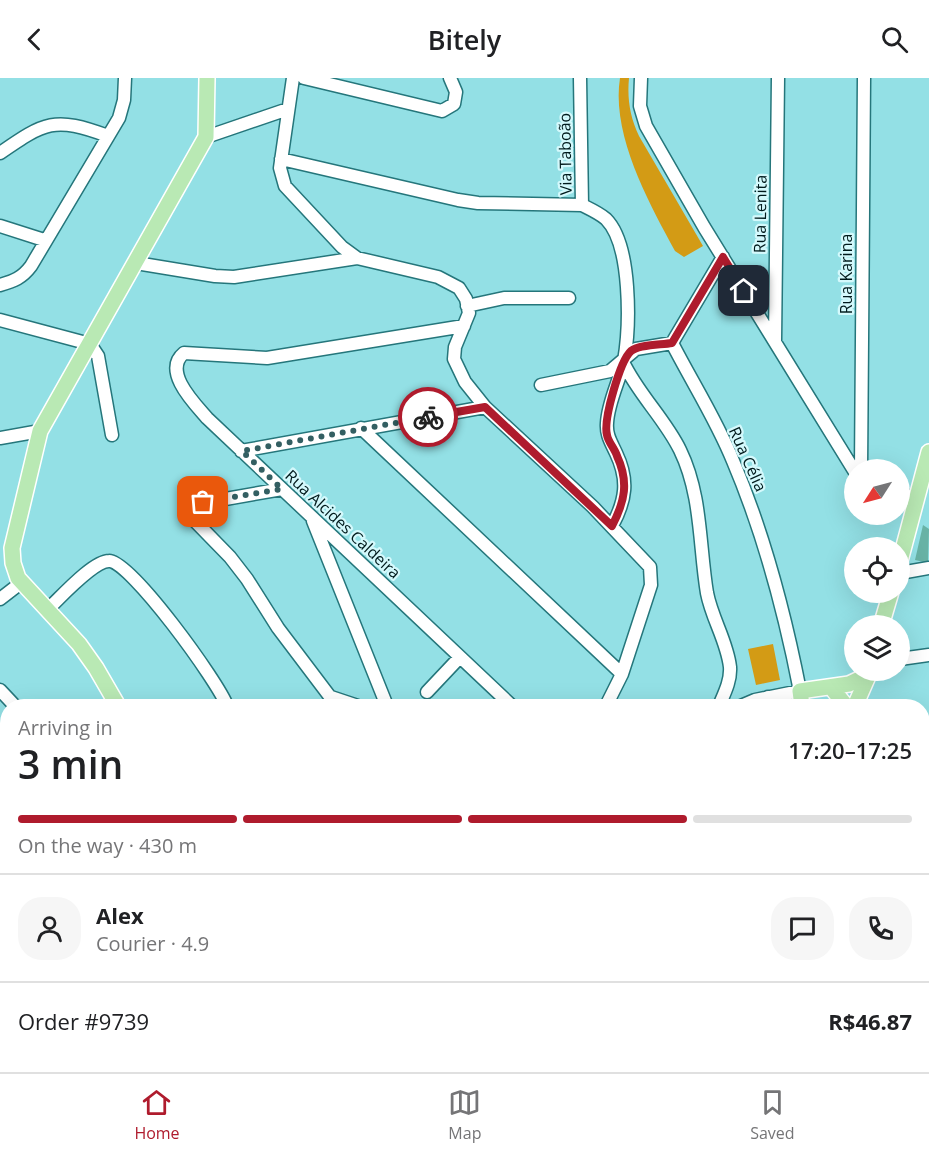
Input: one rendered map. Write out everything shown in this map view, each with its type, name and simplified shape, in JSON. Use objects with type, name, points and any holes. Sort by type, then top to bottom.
[{"type":"main road","points":[[114,699],[96,668],[48,609],[22,582],[13,563],[12,548],[40,431],[206,137],[207,78]]},
{"type":"main road","points":[[906,537],[929,452]]},
{"type":"main road","points":[[801,699],[831,687],[859,681]]},
{"type":"main road","points":[[858,699],[866,681]]},
{"type":"main road","points":[[831,687],[840,699]]},
{"type":"street","points":[[0,285],[25,275],[119,118],[125,91],[125,78]]},
{"type":"street","points":[[125,91],[136,78]]},
{"type":"street","points":[[293,78],[280,177],[285,186],[342,247],[357,258]]},
{"type":"street","points":[[304,78],[442,111],[454,104],[456,92],[450,78]]},
{"type":"street","name":"Via Taboão","points":[[580,78],[582,205],[606,220],[615,234],[627,279],[628,322],[623,362],[607,422],[607,435],[620,462],[626,484],[622,507],[612,526]]},
{"type":"street","points":[[641,78],[640,106],[646,126],[847,459]]},
{"type":"street","name":"Rua Lenita","points":[[775,342],[778,78]]},
{"type":"street","name":"Rua Karina","points":[[861,459],[864,78]]},
{"type":"street","points":[[206,137],[288,109]]},
{"type":"street","points":[[0,153],[42,126],[72,126],[108,136]]},
{"type":"street","points":[[282,159],[458,200],[478,203],[582,205]]},
{"type":"street","points":[[0,226],[45,240]]},
{"type":"street","points":[[541,385],[610,371],[636,349],[672,343],[723,257]]},
{"type":"street","points":[[136,263],[207,275],[234,277],[357,258],[438,276],[459,288],[469,313],[455,347],[455,367],[485,407],[643,556],[652,575],[651,585],[622,674],[610,699]]},
{"type":"street","points":[[467,306],[504,298],[569,298]]},
{"type":"street","points":[[0,320],[90,344],[98,356],[112,435]]},
{"type":"street","name":"Rua Alcides Caldeira","points":[[464,326],[267,358],[184,353],[177,361],[176,369],[188,396],[242,451],[505,699]]},
{"type":"street","name":"Rua Célia","points":[[672,343],[732,459],[748,499],[790,639],[801,699]]},
{"type":"street","points":[[623,362],[632,380],[680,449],[689,475],[699,517],[707,594],[726,647],[730,669],[722,699]]},
{"type":"street","points":[[242,451],[485,407]]},
{"type":"street","points":[[361,429],[622,674]]},
{"type":"street","points":[[0,438],[40,431]]},
{"type":"street","points":[[282,489],[197,504],[189,511],[197,526],[230,557],[247,579],[278,628],[332,699]]},
{"type":"street","points":[[910,496],[917,498]]},
{"type":"street","points":[[312,517],[384,699]]},
{"type":"street","points":[[330,564],[332,556],[343,550],[348,551]]},
{"type":"street","points":[[48,609],[93,568],[104,562],[116,562],[134,580],[199,658],[214,678],[224,699]]},
{"type":"street","points":[[910,571],[929,568]]},
{"type":"street","points":[[0,599],[22,582]]},
{"type":"street","points":[[910,658],[929,655]]},
{"type":"street","points":[[427,692],[460,657]]},
{"type":"street","points":[[762,699],[768,697],[801,699]]},
{"type":"street","points":[[768,697],[772,699]]},
{"type":"shaded area","points":[[620,78],[629,78],[630,108],[639,136],[703,246],[684,257],[675,251],[634,168],[621,122]]},
{"type":"shaded area","points":[[773,644],[780,680],[756,685],[748,649]]},
{"type":"building","points":[[923,525],[929,529],[928,563],[915,560]]},
{"type":"way so far","points":[[203,502],[282,489],[242,451],[428,417]]},
{"type":"route","points":[[428,417],[485,407],[612,526],[622,507],[626,484],[617,454],[607,435],[607,422],[623,362],[630,352],[636,349],[672,343],[681,324],[723,257],[744,291]]}]
